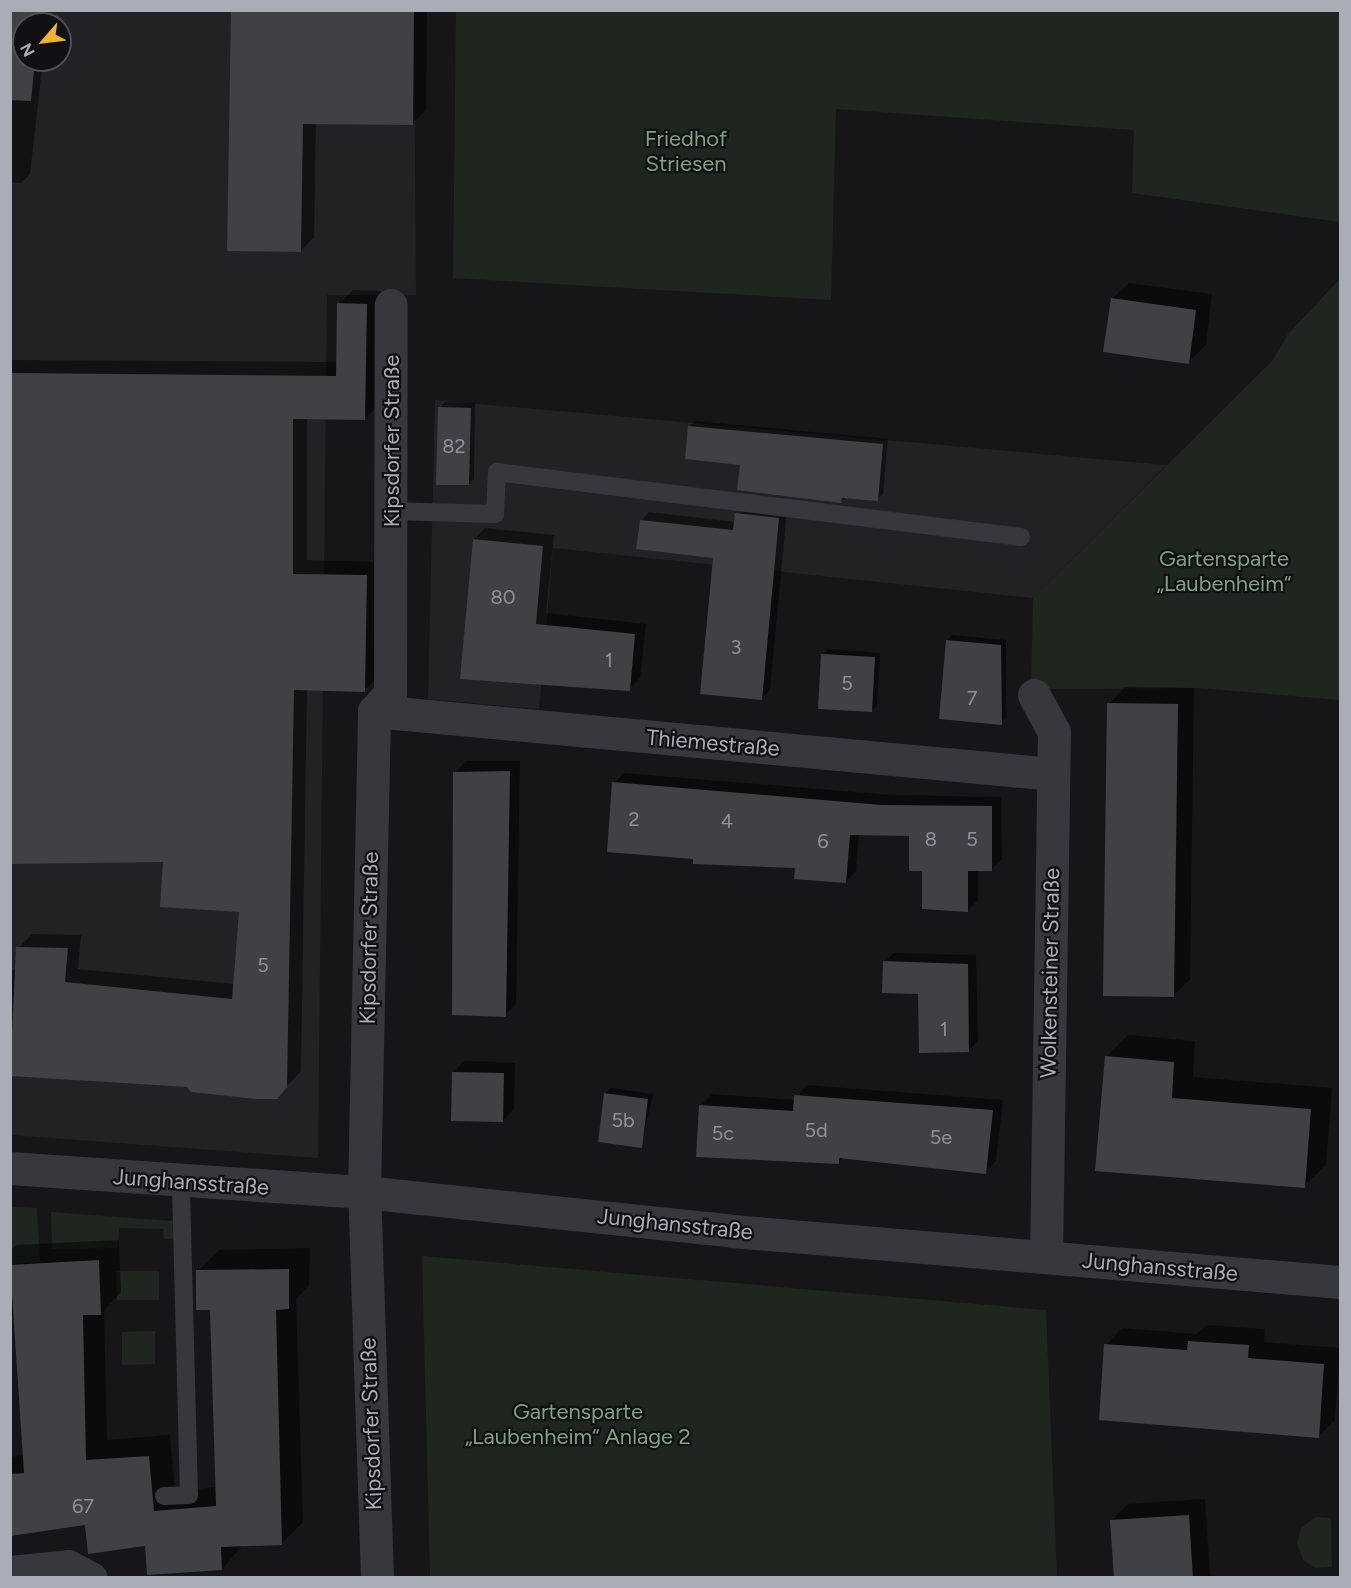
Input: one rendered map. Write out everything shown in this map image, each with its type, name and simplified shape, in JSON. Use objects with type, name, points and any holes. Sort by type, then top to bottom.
[{"type":"street","name":"Kipsdorfer Straße","points":[[377,1578],[364,1192],[374,711],[390,694],[391,305]]},
{"type":"street","name":"Wolkensteiner Straße","points":[[1034,694],[1054,732],[1046,1257]]},
{"type":"street","name":"Thiemestraße","points":[[374,711],[1053,774]]},
{"type":"street","name":"Junghansstraße","points":[[10,1168],[181,1182],[364,1192],[1046,1257],[1341,1282]]},
{"type":"street","points":[[10,1572],[68,1566],[91,1578]]},
{"type":"lane","points":[[392,511],[495,514],[496,472],[1021,537]]},
{"type":"lane","points":[[165,1496],[189,1495],[181,1182]]},
{"type":"shaded area","points":[[10,11],[414,11],[416,295],[327,295],[318,1158],[11,1135]]},
{"type":"shaded area","points":[[435,400],[1166,465],[1033,598],[553,548],[539,709],[428,699]]},
{"type":"green space","name":"Friedhof Striesen","points":[[456,11],[1340,11],[1340,222],[1132,193],[1134,130],[836,109],[831,300],[453,278]]},
{"type":"green space","name":"Gartensparte „Laubenheim“","points":[[1340,279],[1340,700],[1200,688],[1031,689],[1033,598],[1273,360],[1288,334]]},
{"type":"green space","points":[[11,1207],[37,1208],[40,1262],[11,1264]]},
{"type":"green space","points":[[51,1212],[173,1221],[174,1239],[164,1239],[163,1229],[119,1228],[118,1248],[52,1249]]},
{"type":"green space","name":"Gartensparte „Laubenheim“ Anlage 2","points":[[422,1256],[1046,1310],[1057,1577],[430,1577]]},
{"type":"green space","points":[[116,1271],[159,1271],[159,1300],[117,1300]]},
{"type":"green space","points":[[155,1331],[155,1364],[122,1365],[122,1332]]},
{"type":"green space","points":[[1316,1517],[1331,1518],[1332,1567],[1315,1568],[1303,1560],[1297,1543],[1301,1528]]},
{"type":"building","points":[[10,10],[41,10],[41,12],[12,12],[12,72],[34,72],[31,101],[10,100]]},
{"type":"building","points":[[231,10],[414,10],[413,125],[303,124],[301,252],[227,251]]},
{"type":"building","points":[[1111,298],[1196,310],[1189,364],[1103,352]]},
{"type":"building","points":[[337,303],[367,304],[365,420],[293,419],[293,574],[367,575],[365,692],[294,690],[287,1087],[277,1099],[256,1099],[191,1092],[187,1087],[10,1076],[16,947],[68,948],[65,982],[232,999],[239,912],[160,907],[163,862],[10,864],[10,373],[336,376]]},
{"type":"building","points":[[438,407],[471,408],[469,485],[436,485]]},
{"type":"building","points":[[688,426],[883,444],[878,501],[842,498],[841,503],[737,490],[740,465],[685,459]]},
{"type":"building","points":[[735,513],[779,518],[762,700],[700,694],[713,558],[636,549],[640,520],[733,530]]},
{"type":"building","points":[[473,539],[543,546],[536,624],[635,634],[630,691],[460,679]]},
{"type":"building","points":[[946,640],[1001,645],[1002,725],[939,719]]},
{"type":"building","points":[[821,654],[875,657],[872,712],[818,709]]},
{"type":"building","points":[[1107,703],[1178,704],[1174,997],[1103,996]]},
{"type":"building","points":[[510,771],[506,1017],[452,1015],[453,772]]},
{"type":"building","points":[[612,782],[881,805],[992,806],[992,871],[968,871],[968,912],[922,909],[922,871],[909,871],[909,836],[850,835],[846,883],[794,879],[795,868],[693,864],[693,859],[607,852]]},
{"type":"building","points":[[883,961],[968,964],[969,1052],[919,1053],[918,994],[882,993]]},
{"type":"building","points":[[1105,1056],[1174,1062],[1172,1098],[1311,1109],[1305,1188],[1095,1171]]},
{"type":"building","points":[[452,1072],[504,1073],[503,1122],[451,1121]]},
{"type":"building","points":[[604,1093],[648,1099],[642,1148],[598,1142]]},
{"type":"building","points":[[794,1095],[993,1110],[986,1174],[839,1158],[839,1164],[696,1157],[699,1105],[793,1111]]},
{"type":"building","points":[[99,1260],[101,1315],[83,1315],[86,1460],[149,1456],[154,1511],[216,1506],[210,1310],[196,1310],[196,1270],[289,1269],[289,1309],[276,1310],[282,1545],[221,1547],[222,1570],[147,1575],[145,1546],[88,1554],[85,1525],[10,1536],[10,1474],[24,1473],[10,1265]]},
{"type":"building","points":[[1188,1341],[1249,1345],[1248,1358],[1324,1364],[1319,1438],[1099,1420],[1104,1344],[1187,1350]]},
{"type":"building","points":[[1189,1515],[1193,1578],[1114,1578],[1110,1520]]}]
